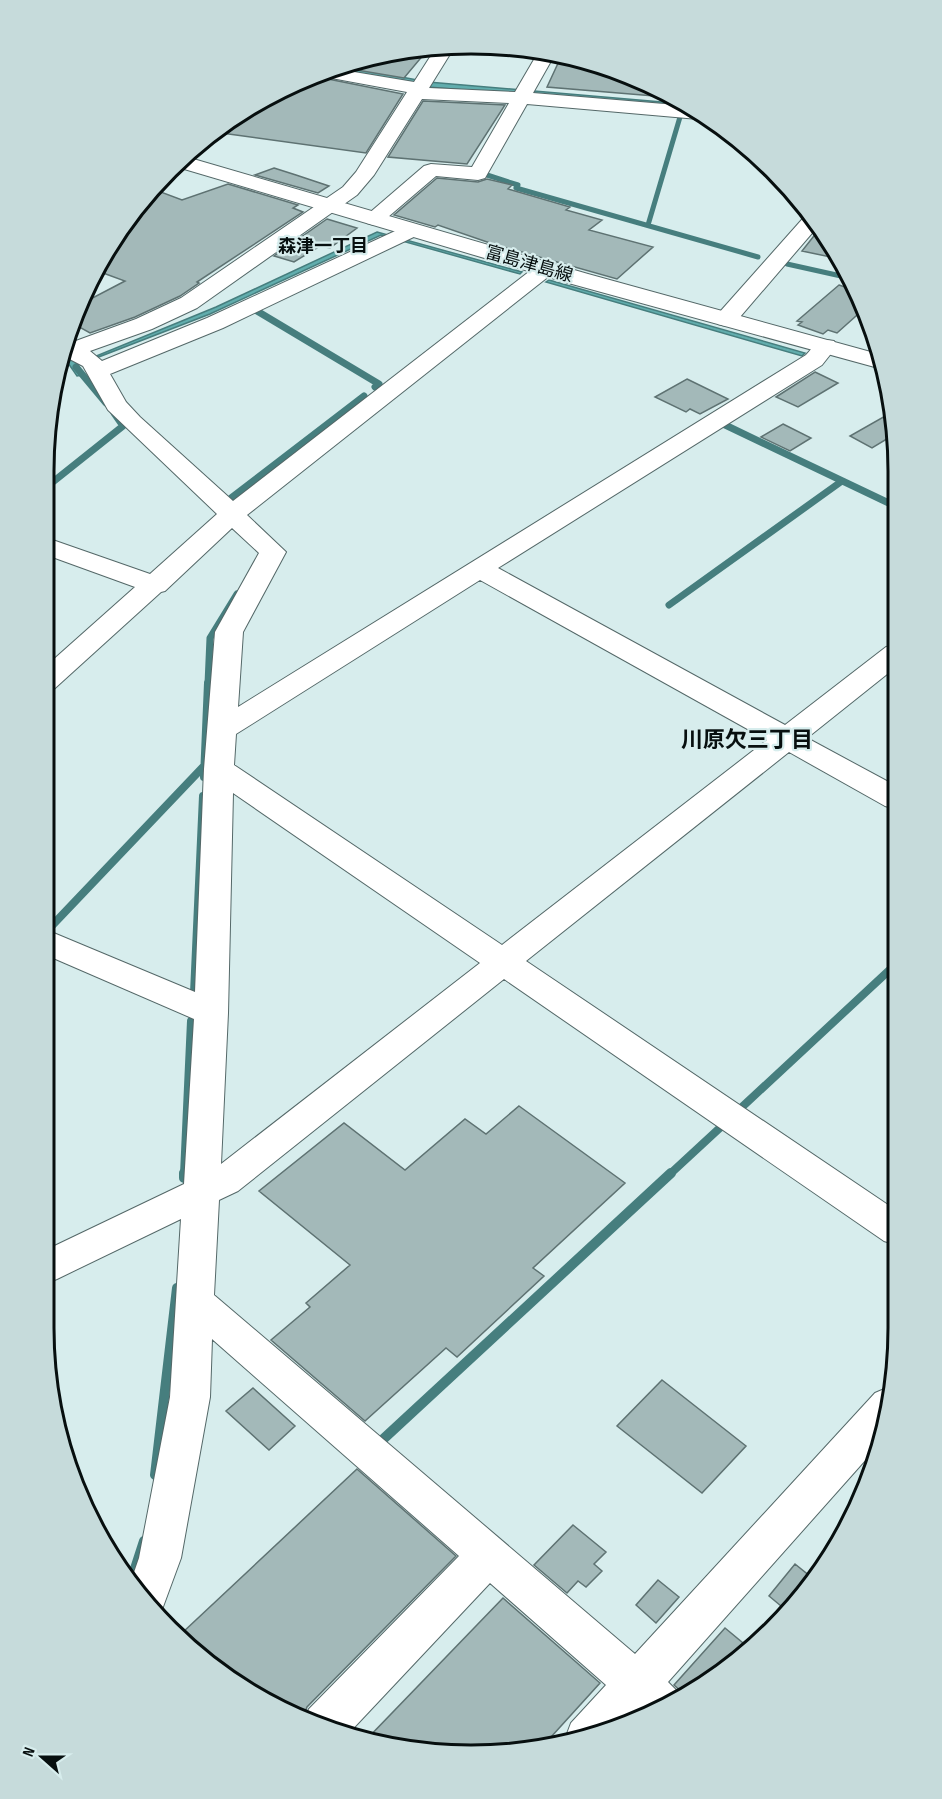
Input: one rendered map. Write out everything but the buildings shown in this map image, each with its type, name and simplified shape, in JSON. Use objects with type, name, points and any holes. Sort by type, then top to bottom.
[{"type":"main road","name":"富島津島線","points":[[188,165],[374,219],[401,236],[547,269],[873,360]]},
{"type":"street","points":[[82,357],[189,303],[350,192],[364,175],[371,160],[421,88],[440,55]]},
{"type":"street","points":[[374,219],[431,170],[478,174],[542,61]]},
{"type":"street","points":[[340,75],[421,88],[522,95],[682,111]]},
{"type":"street","points":[[726,319],[808,225]]},
{"type":"street","points":[[82,357],[215,323],[401,236]]},
{"type":"street","points":[[54,674],[156,585],[232,514],[547,269]]},
{"type":"street","points":[[221,730],[814,360],[825,346]]},
{"type":"street","points":[[82,357],[116,405],[132,422],[273,552],[229,632],[219,769],[211,1013],[199,1195],[190,1397],[160,1557],[148,1592]]},
{"type":"street","points":[[54,549],[156,585]]},
{"type":"street","points":[[480,569],[888,795]]},
{"type":"street","points":[[54,1263],[225,1181],[888,659]]},
{"type":"street","points":[[219,769],[888,1224]]},
{"type":"street","points":[[54,945],[211,1013]]},
{"type":"street","points":[[194,1300],[651,1696]]},
{"type":"street","points":[[619,1718],[651,1696],[878,1420]]},
{"type":"street","points":[[330,1720],[489,1556]]},
{"type":"water","points":[[359,69],[428,82],[665,102],[675,108],[416,86],[347,73]]},
{"type":"water","points":[[377,232],[522,272],[520,274],[381,235],[210,314],[78,365],[84,375],[77,376],[68,363],[71,353],[94,357],[216,307]]},
{"type":"water","points":[[549,280],[805,353],[802,356],[546,282]]},
{"type":"waterway","points":[[648,225],[680,117]]},
{"type":"waterway","points":[[487,175],[518,185],[516,188],[758,257]]},
{"type":"waterway","points":[[787,264],[839,276]]},
{"type":"waterway","points":[[257,311],[379,384],[375,387]]},
{"type":"waterway","points":[[76,367],[106,403]]},
{"type":"waterway","points":[[231,498],[364,396]]},
{"type":"waterway","points":[[54,481],[123,426],[114,413]]},
{"type":"waterway","points":[[721,423],[888,503]]},
{"type":"waterway","points":[[669,605],[842,481]]},
{"type":"waterway","points":[[208,684],[210,638],[237,594]]},
{"type":"waterway","points":[[204,777],[208,683]]},
{"type":"waterway","points":[[54,924],[204,766]]},
{"type":"waterway","points":[[194,993],[203,796]]},
{"type":"waterway","points":[[742,1107],[888,971]]},
{"type":"waterway","points":[[184,1174],[191,1021]]},
{"type":"waterway","points":[[670,1174],[723,1125]]},
{"type":"waterway","points":[[379,1443],[671,1173]]},
{"type":"waterway","points":[[155,1475],[177,1288]]},
{"type":"waterway","points":[[134,1573],[144,1541]]},
{"type":"district","name":"森津一丁目","points":[[323,246]]},
{"type":"district","name":"川原欠三丁目","points":[[747,740]]}]
